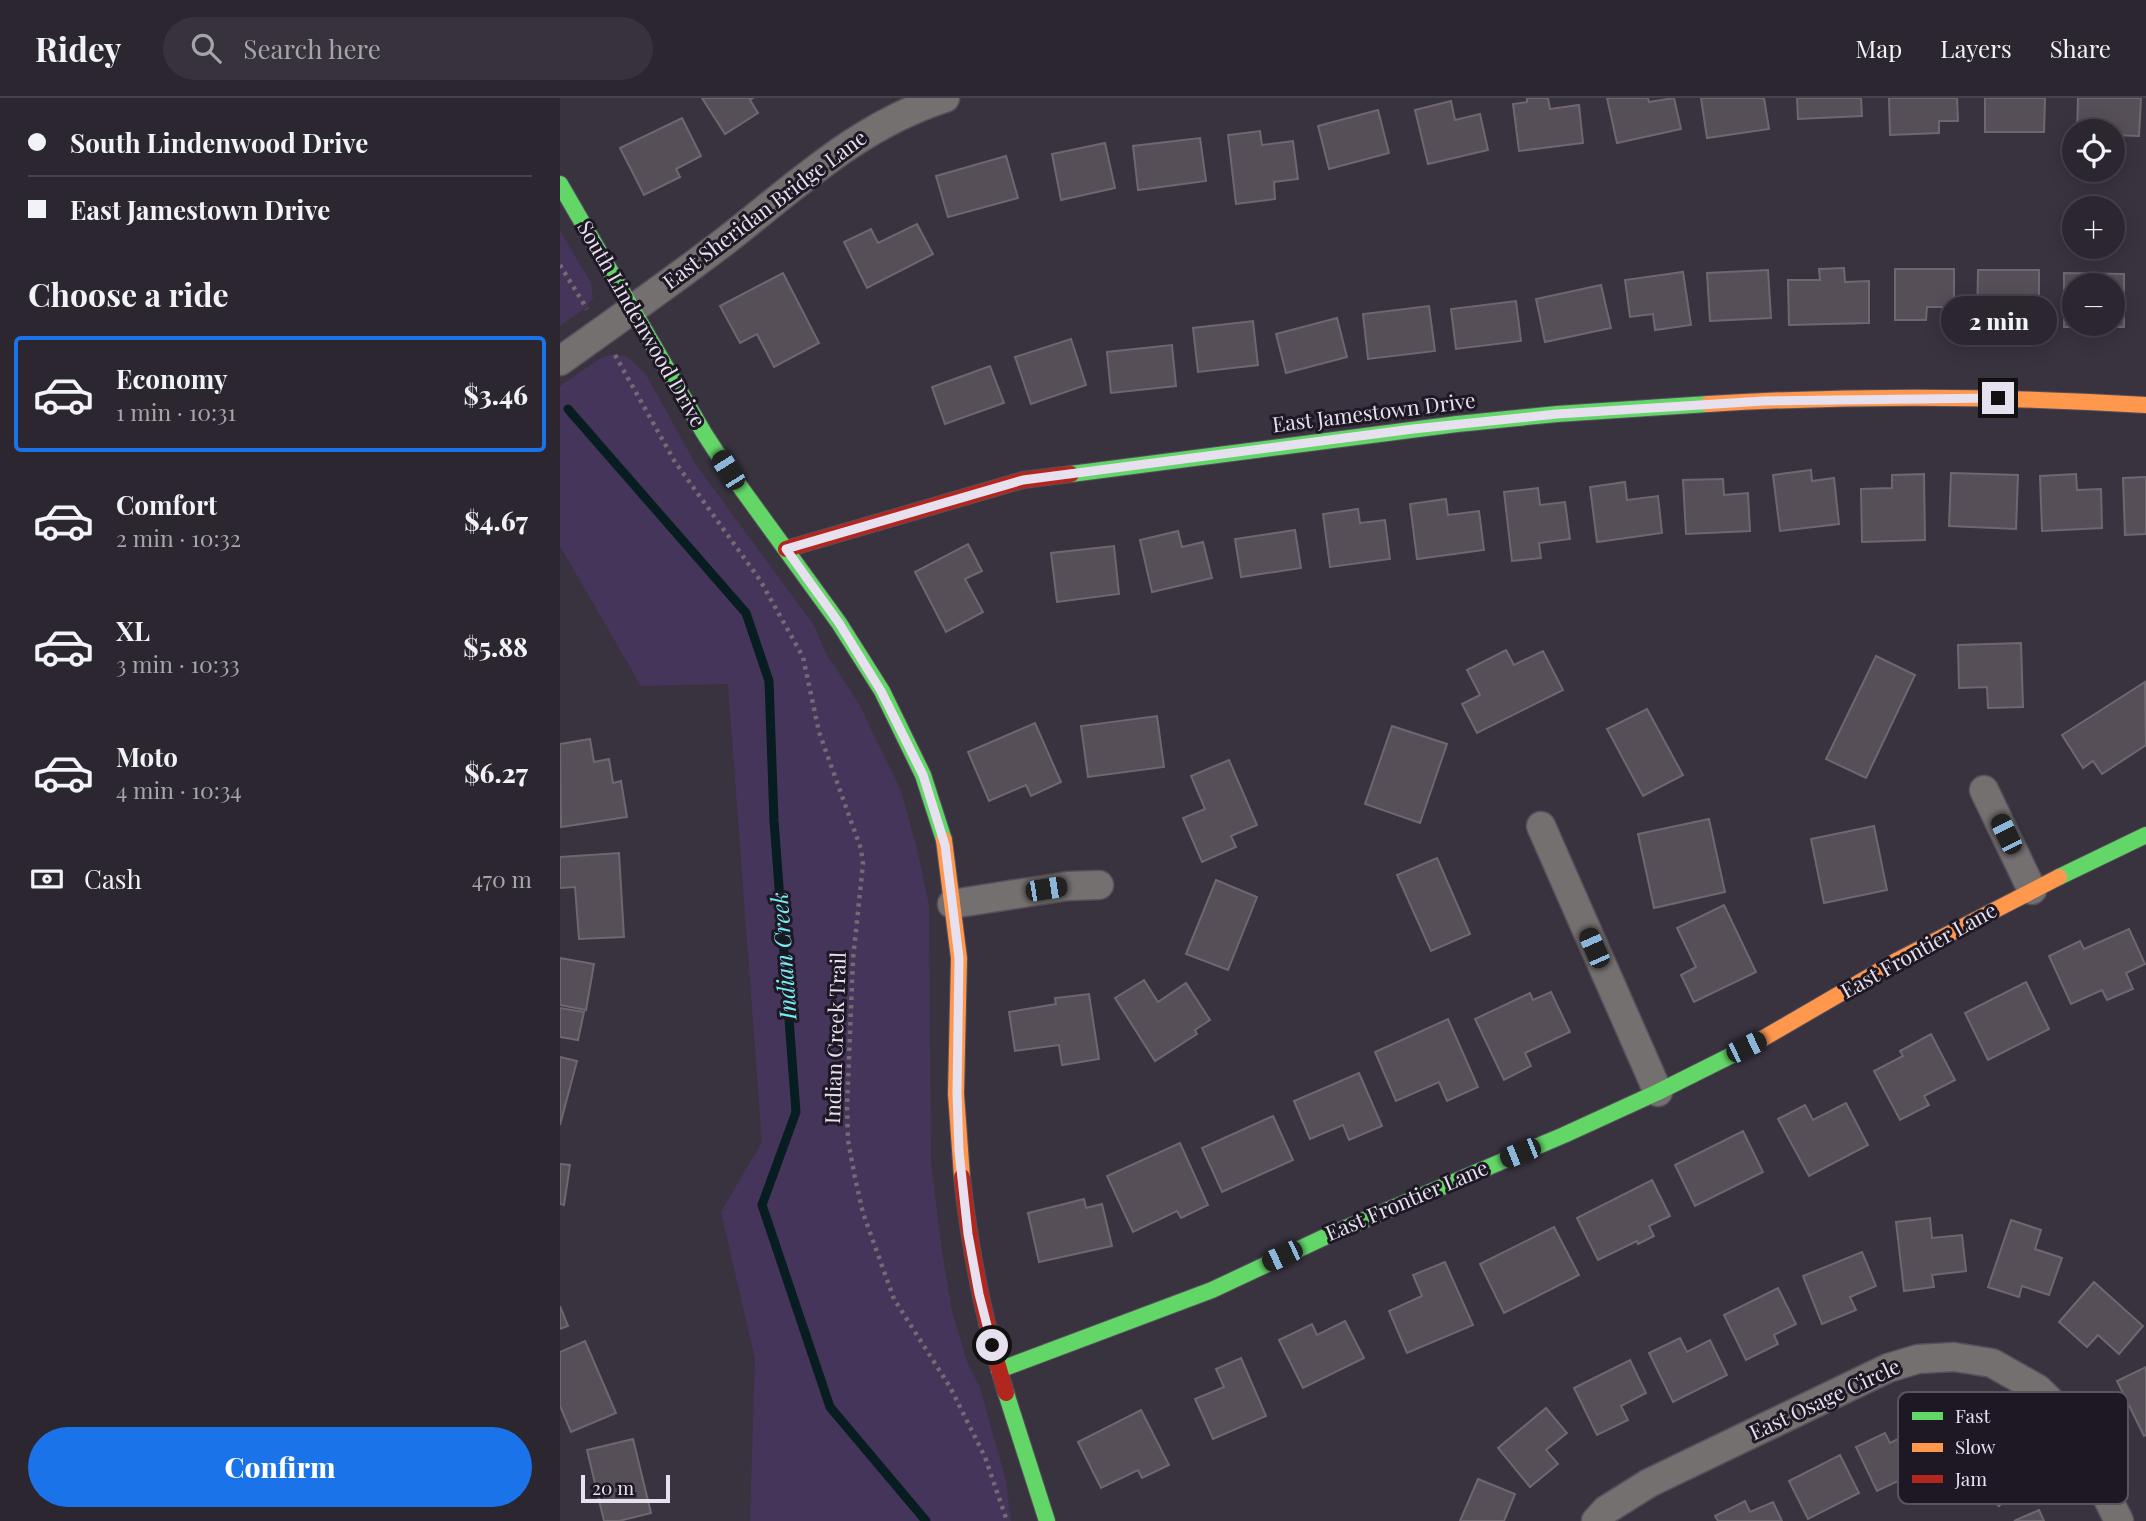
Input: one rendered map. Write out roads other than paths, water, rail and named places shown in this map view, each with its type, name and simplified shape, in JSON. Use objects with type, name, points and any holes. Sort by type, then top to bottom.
[{"type":"street","name":"East Sheridan Bridge Lane","points":[[560,360],[724,242],[861,135],[892,118],[945,98]]},
{"type":"street","name":"South Lindenwood Drive","points":[[560,184],[728,470],[839,623],[881,691],[923,775],[945,845],[959,958],[957,1094],[959,1151],[968,1234],[979,1294],[999,1370],[1047,1521]]},
{"type":"street","name":"East Jamestown Drive","points":[[786,549],[1023,480],[1457,424],[1557,414],[1763,401],[2049,399],[2146,405]]},
{"type":"street","points":[[1984,790],[2032,890]]},
{"type":"street","points":[[1541,826],[1658,1092]]},
{"type":"street","name":"East Frontier Lane","points":[[999,1370],[1212,1290],[1329,1235],[1658,1092],[1769,1036],[1898,960],[2032,890],[2146,835]]},
{"type":"street","points":[[953,904],[1068,886],[1099,884]]},
{"type":"street","name":"East Osage Circle","points":[[1597,1521],[1606,1510],[1649,1483],[1888,1368],[1918,1359],[1954,1357],[1992,1363],[2042,1392]]},
{"type":"street","name":"East Osage Circle","points":[[2110,1504],[2119,1521]]},
{"type":"waterway","name":"Indian Creek","points":[[568,409],[746,613],[769,681],[774,821],[796,1112],[762,1205],[830,1407],[926,1521]]}]
